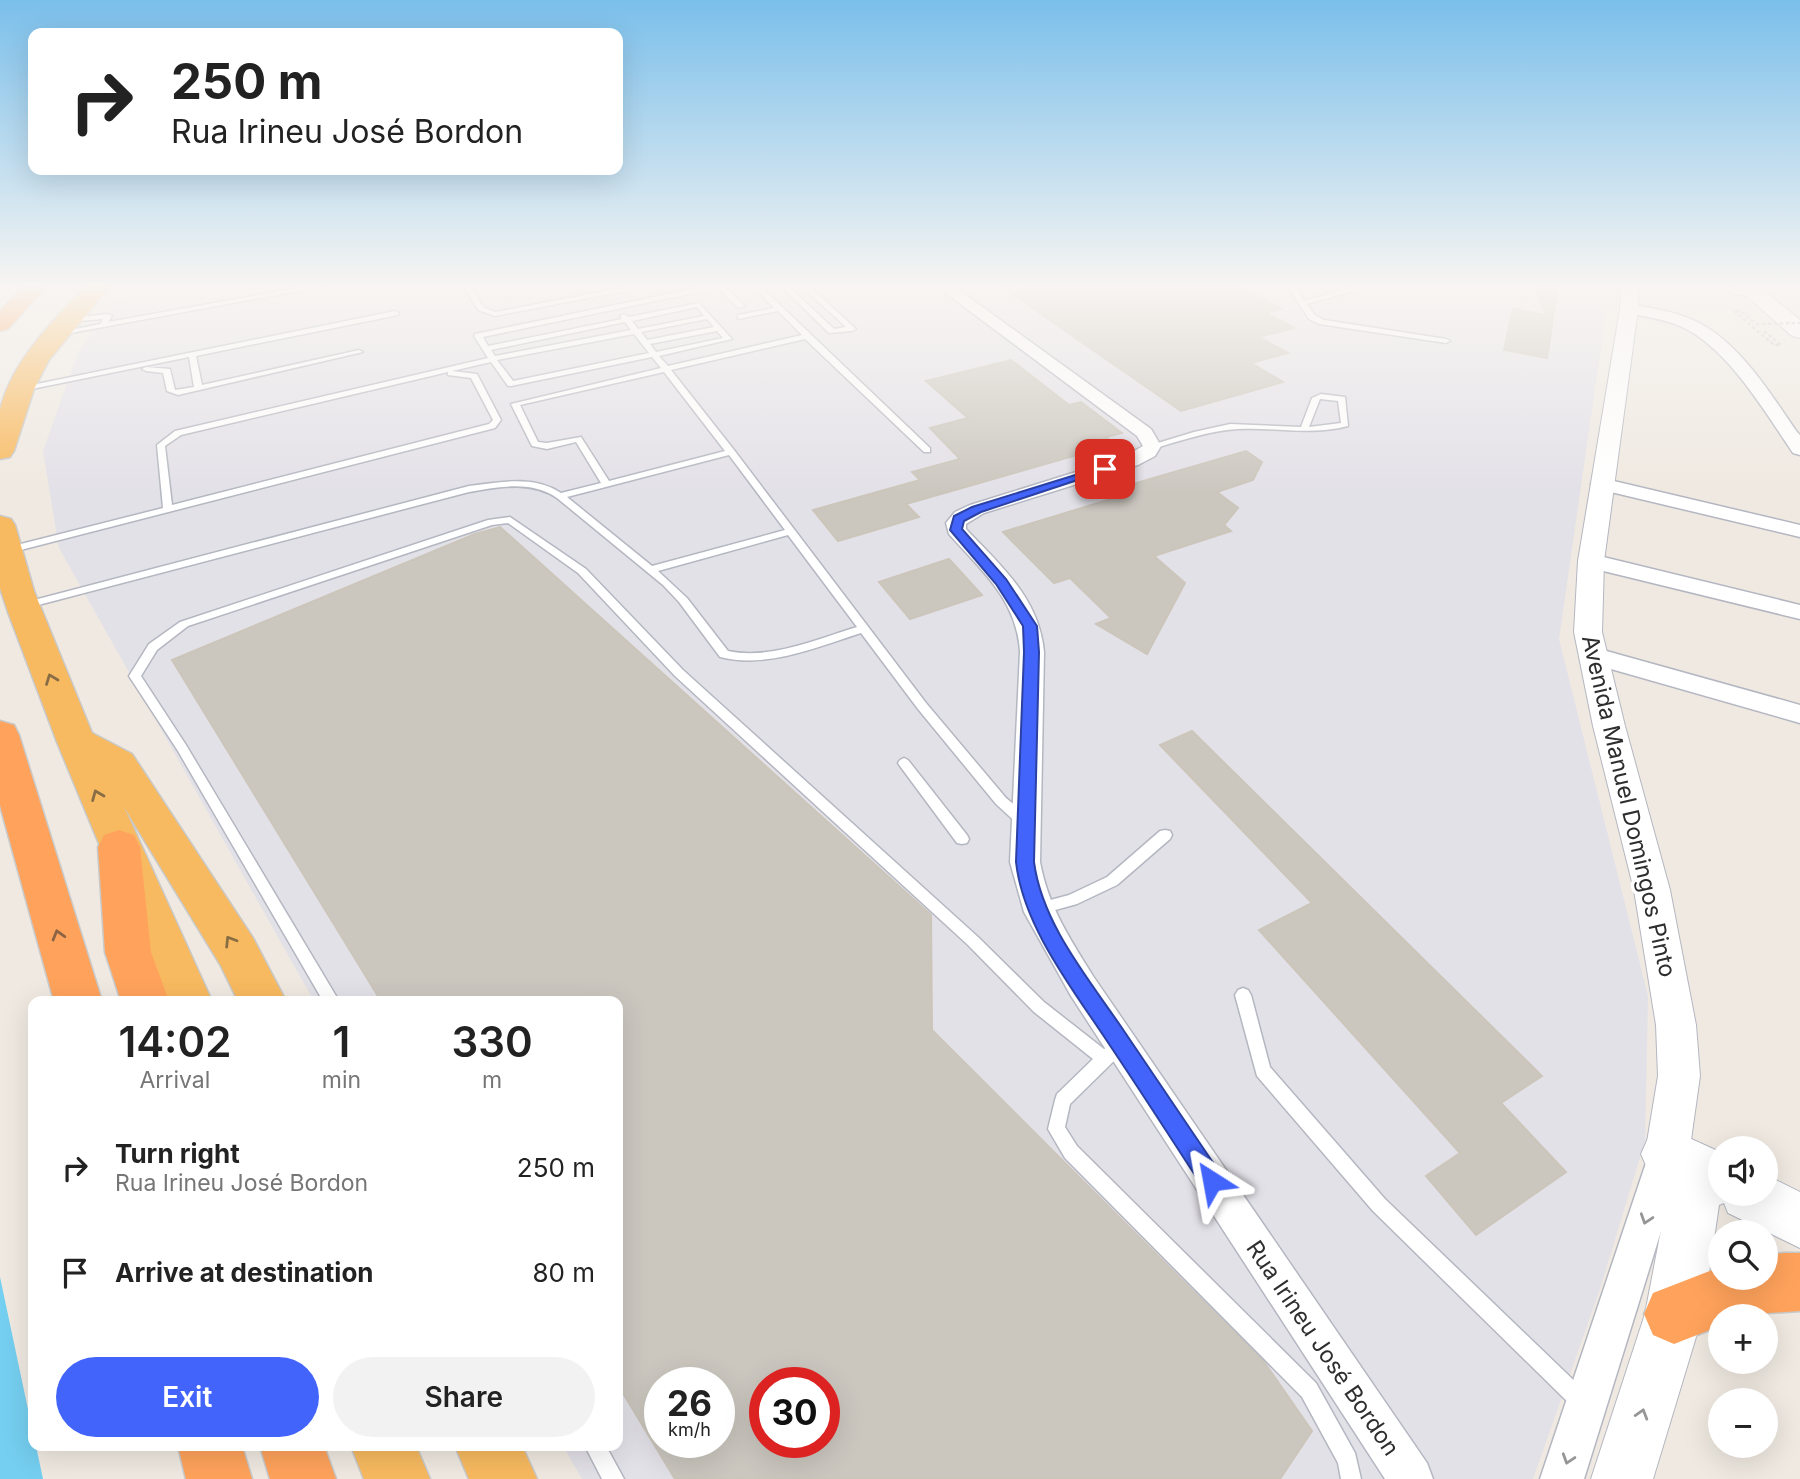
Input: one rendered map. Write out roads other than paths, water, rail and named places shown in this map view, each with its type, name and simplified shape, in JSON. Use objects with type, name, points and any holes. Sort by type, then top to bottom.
[{"type":"highway","points":[[0,451],[21,389],[44,354]]},
{"type":"highway","points":[[2,538],[22,606],[76,742],[119,847],[186,996]]},
{"type":"highway","points":[[0,735],[77,996]]},
{"type":"highway","points":[[76,742],[118,764],[237,952],[259,996]]},
{"type":"highway","points":[[119,847],[128,952],[143,996]]},
{"type":"highway","points":[[1674,1314],[1733,1292],[1783,1281],[1800,1282]]},
{"type":"highway","points":[[211,1451],[219,1479]]},
{"type":"highway","points":[[294,1451],[303,1479]]},
{"type":"highway","points":[[385,1451],[397,1479]]},
{"type":"highway","points":[[490,1451],[504,1479]]},
{"type":"main road","points":[[1622,1479],[1674,1314],[1695,1168]]},
{"type":"main road","points":[[1771,1206],[1800,1221]]},
{"type":"street","points":[[1037,354],[1144,433],[1152,446]]},
{"type":"street","name":"Avenida Manuel Domingos Pinto","points":[[1562,1479],[1586,1406],[1695,1168],[1679,1076],[1676,1026],[1652,890],[1588,632],[1591,561],[1620,354]]},
{"type":"street","points":[[1725,354],[1750,382],[1800,449]]},
{"type":"street","name":"Rua Irineu José Bordon","points":[[1152,446],[1148,452],[1131,461],[977,509],[958,519],[956,523],[956,530],[1001,582],[1030,626],[1032,652],[1025,822],[1028,885],[1036,909],[1113,1051],[1410,1479]]},
{"type":"street","points":[[1601,484],[1800,531]]},
{"type":"street","points":[[1591,561],[1800,612]]},
{"type":"street","points":[[1592,656],[1800,714]]},
{"type":"lane","points":[[21,389],[197,354]]},
{"type":"lane","points":[[127,369],[167,371],[171,391],[178,393],[350,354]]},
{"type":"lane","points":[[489,354],[523,400]]},
{"type":"lane","points":[[169,509],[161,445],[178,433],[518,354]]},
{"type":"lane","points":[[655,354],[965,760],[1001,801],[1025,822]]},
{"type":"lane","points":[[511,384],[655,354]]},
{"type":"lane","points":[[607,484],[578,439],[547,446],[535,444],[516,407],[517,402],[729,354]]},
{"type":"lane","points":[[826,354],[927,450]]},
{"type":"lane","points":[[192,355],[198,388]]},
{"type":"lane","points":[[2,538],[169,509],[492,426],[497,420],[474,376],[460,373],[431,374]]},
{"type":"lane","points":[[1152,446],[1214,429],[1241,426],[1304,429],[1331,429],[1345,424],[1342,400],[1321,396],[1316,398],[1304,429]]},
{"type":"lane","points":[[560,496],[731,452]]},
{"type":"lane","points":[[22,606],[469,489],[505,484],[551,488],[652,569],[683,600],[718,649],[733,657],[790,650],[863,629]]},
{"type":"lane","points":[[328,996],[181,748],[135,676],[153,647],[184,624],[439,538],[491,522],[510,520],[582,571],[679,673],[973,941],[1039,1007],[1113,1051],[1063,1100],[1056,1129],[1072,1152],[1308,1390],[1348,1460],[1351,1479]]},
{"type":"lane","points":[[652,569],[789,532]]},
{"type":"lane","points":[[904,763],[962,839]]},
{"type":"lane","points":[[1036,909],[1072,900],[1112,881],[1165,835]]},
{"type":"lane","points":[[1243,995],[1263,1071],[1379,1205],[1586,1406]]},
{"type":"lane","points":[[597,1451],[614,1479]]},
{"type":"water","points":[[0,1277],[28,1409],[28,1451],[37,1451],[43,1479],[0,1479]]}]
